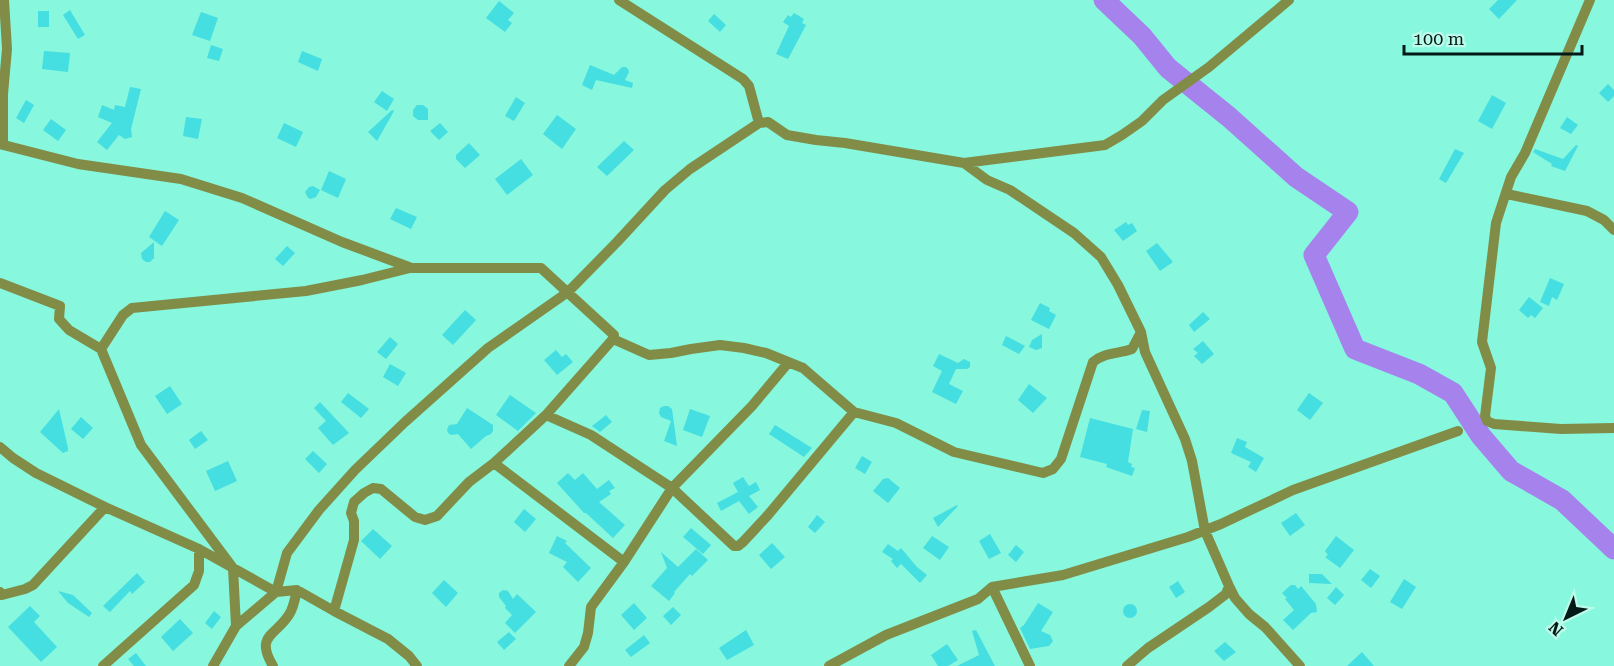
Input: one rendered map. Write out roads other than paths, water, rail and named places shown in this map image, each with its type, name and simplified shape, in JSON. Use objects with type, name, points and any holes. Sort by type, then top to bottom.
[{"type":"street","points":[[4,0],[7,48],[2,145],[78,164],[181,179],[242,198],[342,242],[410,267]]},
{"type":"street","points":[[619,0],[743,79],[749,86],[759,123]]},
{"type":"street","points":[[213,666],[236,626],[276,592],[287,553],[319,510],[355,470],[488,348],[568,292],[665,190],[759,123],[768,122],[787,135],[964,163],[1105,145],[1142,121],[1163,100],[1209,67],[1289,0]]},
{"type":"street","points":[[1590,0],[1525,153],[1511,177],[1496,223],[1482,342],[1491,368],[1485,416],[1487,421],[1494,424],[1561,429],[1614,428]]},
{"type":"street","points":[[964,163],[987,180],[1010,190],[1074,233],[1101,257],[1118,285],[1141,332],[1145,352],[1177,420],[1192,461],[1205,531],[1229,586],[1235,598],[1249,614],[1265,627],[1300,666]]},
{"type":"street","points":[[1507,194],[1587,211],[1604,220],[1614,230]]},
{"type":"street","points":[[101,349],[123,315],[132,308],[306,291],[362,280],[410,267],[542,268],[614,335],[613,339],[546,414],[494,463],[469,482],[437,516],[425,520],[415,517],[381,489],[373,488],[354,502],[351,513],[354,521],[354,540],[333,611]]},
{"type":"street","points":[[0,283],[60,306],[59,319],[69,330],[101,349],[141,446],[233,568],[236,626]]},
{"type":"street","points":[[613,339],[649,355],[720,345],[766,353],[803,368],[854,412],[896,423],[954,452],[1043,473],[1053,469],[1061,459],[1093,362],[1106,354],[1132,349],[1141,332]]},
{"type":"street","points":[[569,666],[584,647],[591,607],[624,562],[672,488],[752,406],[788,363]]},
{"type":"street","points":[[546,414],[591,435],[672,488],[730,544],[738,546],[783,498],[854,412]]},
{"type":"street","points":[[829,666],[886,635],[978,599],[992,587],[1063,575],[1205,531],[1293,490],[1458,431]]},
{"type":"street","points":[[0,447],[36,473],[199,549],[276,592],[297,590],[388,639],[409,656],[417,666]]},
{"type":"street","points":[[494,463],[624,562]]},
{"type":"street","points":[[0,592],[2,595],[33,585],[105,507]]},
{"type":"street","points":[[103,666],[194,585],[199,571],[199,549]]},
{"type":"street","points":[[1127,666],[1148,648],[1226,594],[1229,586]]},
{"type":"street","points":[[992,587],[1030,666]]},
{"type":"street","points":[[273,666],[265,649],[265,643],[290,614],[297,590]]},
{"type":"waterway","points":[[1104,0],[1142,36],[1168,68],[1229,117],[1296,177],[1348,212],[1314,255],[1355,349],[1419,374],[1453,393],[1481,436],[1511,471],[1562,500],[1614,549]]}]
